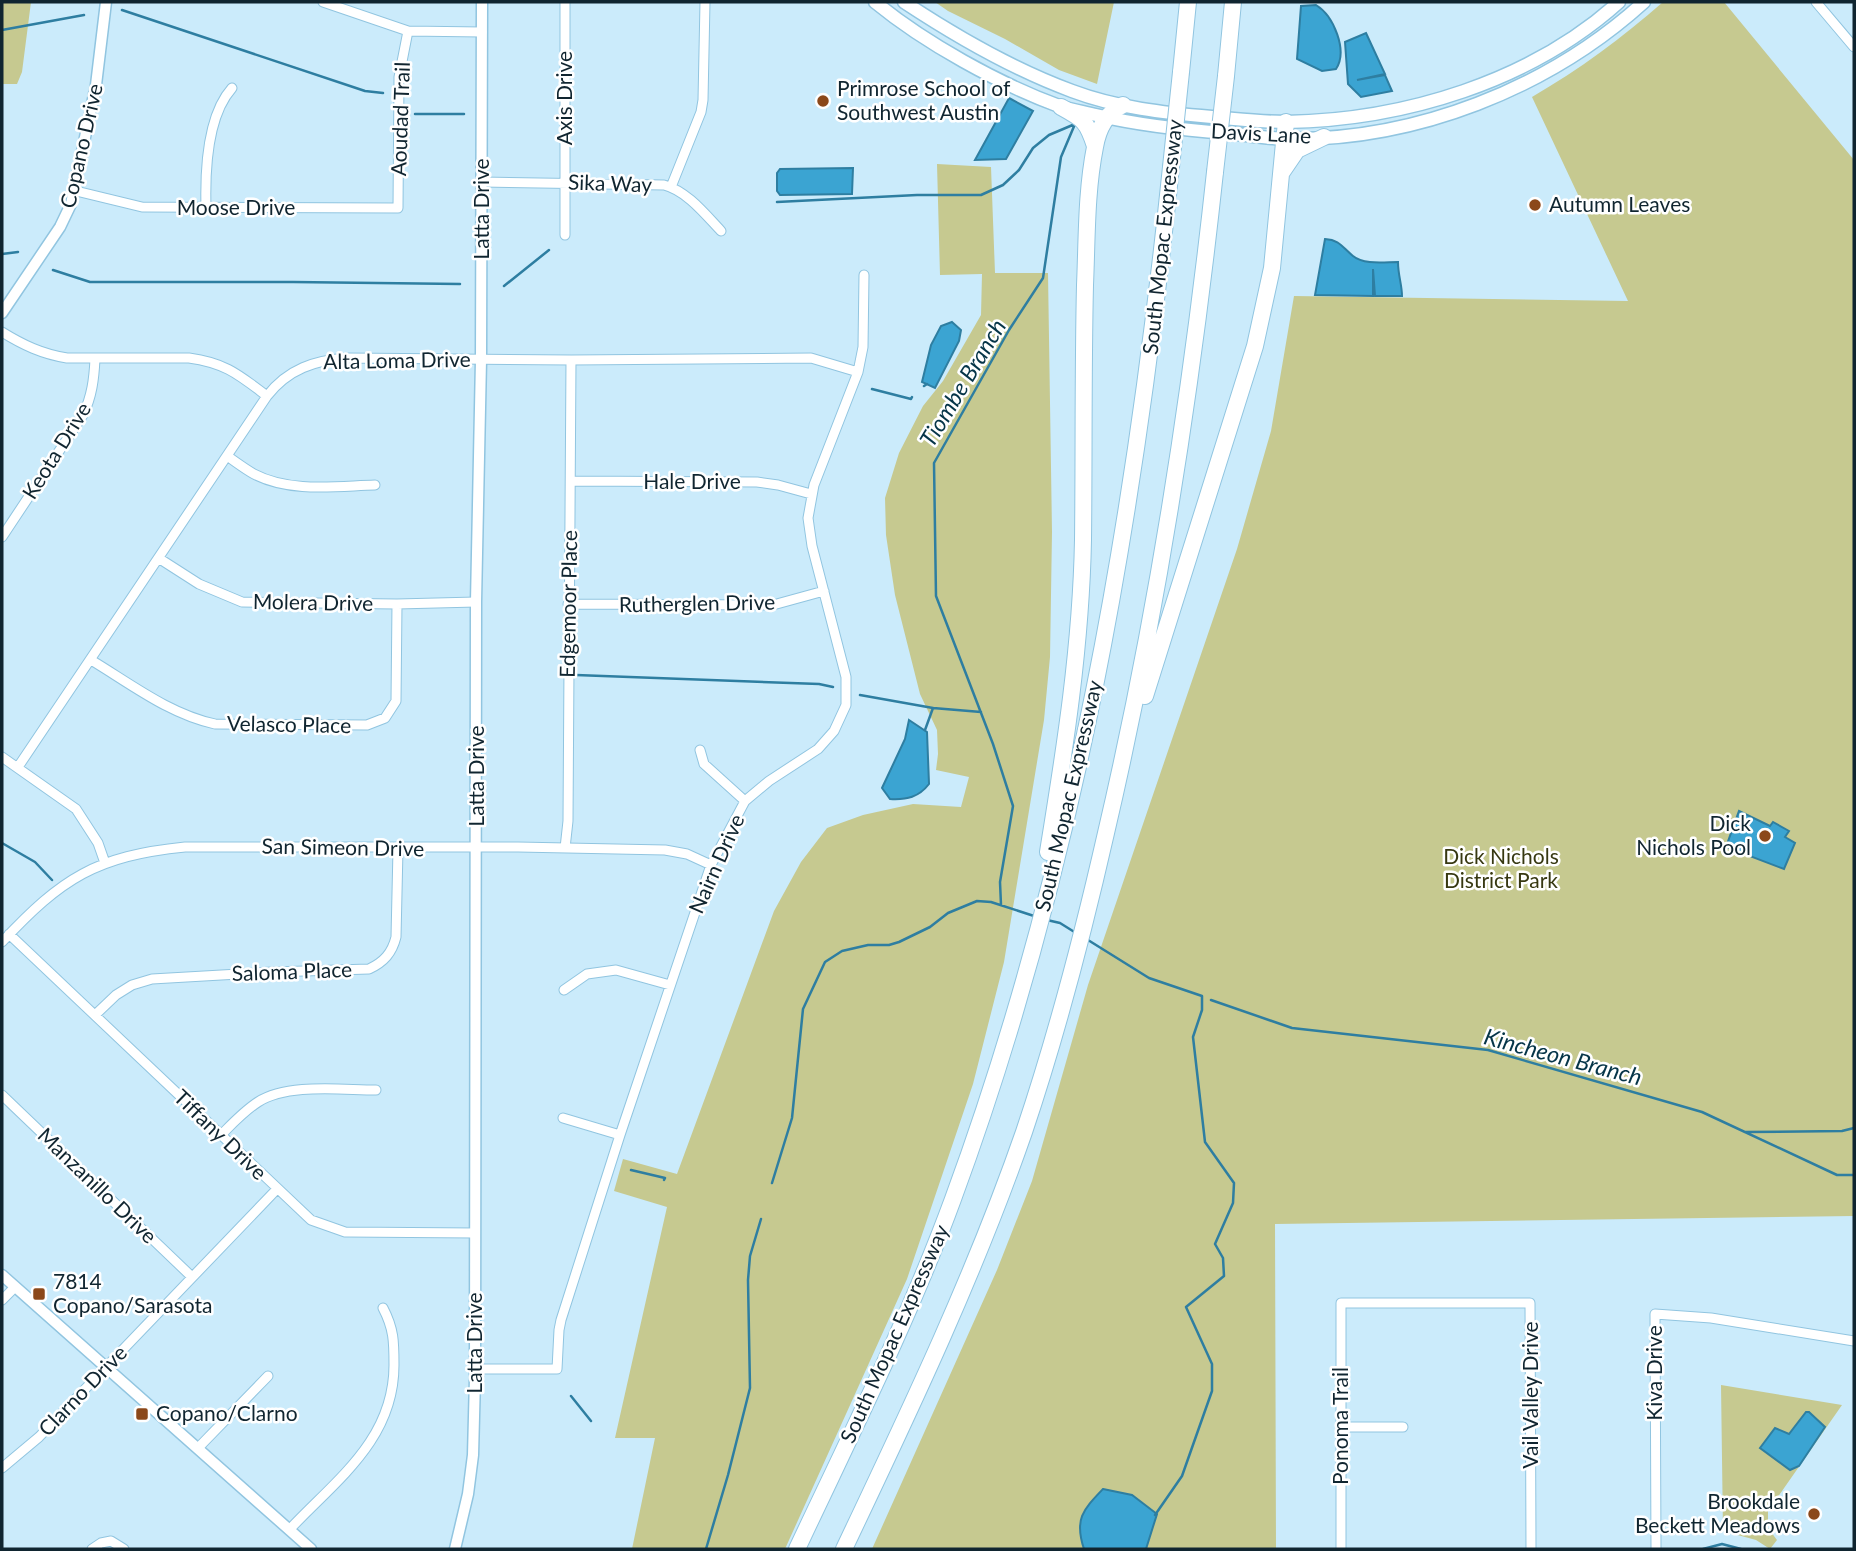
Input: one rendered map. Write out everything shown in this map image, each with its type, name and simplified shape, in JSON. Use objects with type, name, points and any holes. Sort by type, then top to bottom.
[{"type":"highway","name":"South Mopac Expressway","points":[[797,1549],[891,1348],[953,1201],[983,1114],[1047,894],[1049,870],[1099,663],[1122,531],[1147,370],[1188,2]]},
{"type":"highway","name":"South Mopac Expressway","points":[[844,1549],[930,1366],[994,1214],[1025,1129],[1094,886],[1131,727],[1180,457],[1233,2]]},
{"type":"highway","points":[[1049,870],[1067,732],[1081,589],[1087,237],[1095,146],[1106,117],[1123,105]]},
{"type":"highway","points":[[1061,107],[1082,118],[1095,146]]},
{"type":"highway","points":[[1131,727],[1143,705],[1255,346],[1272,268],[1286,122]]},
{"type":"highway","points":[[1281,174],[1297,150],[1324,137]]},
{"type":"main road","name":"Davis Lane","points":[[875,2],[940,46],[1061,107],[1194,131],[1284,139],[1382,129],[1425,120],[1498,95],[1562,63],[1596,41],[1644,2]]},
{"type":"main road","name":"Davis Lane","points":[[902,2],[953,34],[1019,69],[1074,92],[1123,105],[1197,116],[1286,122],[1365,116],[1391,111],[1429,102],[1494,79],[1556,47],[1619,2]]},
{"type":"main road","points":[[890,14],[902,2]]},
{"type":"main road","points":[[1425,120],[1426,110],[1468,96],[1494,79]]},
{"type":"street","name":"Copano Drive","points":[[2,313],[60,227],[76,191],[96,85],[106,2]]},
{"type":"street","points":[[323,2],[408,31],[482,32]]},
{"type":"street","name":"Latta Drive","points":[[455,1549],[468,1494],[473,1455],[475,1369],[478,848],[476,601],[481,360],[482,2]]},
{"type":"street","name":"Axis Drive","points":[[565,2],[565,235]]},
{"type":"street","points":[[671,187],[702,108],[705,88],[705,2]]},
{"type":"street","points":[[1816,2],[1854,47]]},
{"type":"street","name":"Aoudad Trail","points":[[398,208],[399,76],[408,31]]},
{"type":"street","points":[[206,207],[207,161],[218,108],[232,88]]},
{"type":"street","name":"Sika Way","points":[[482,181],[671,187],[701,209],[721,231]]},
{"type":"street","name":"Moose Drive","points":[[76,191],[131,206],[398,208]]},
{"type":"street","name":"Nairn Drive","points":[[475,1369],[557,1369],[559,1330],[620,1135],[711,865],[745,801],[769,781],[818,749],[834,731],[846,705],[846,677],[808,519],[811,494],[858,372],[863,347],[864,275]]},
{"type":"street","points":[[2,332],[26,347],[47,355],[95,359],[189,358],[224,365],[267,396]]},
{"type":"street","name":"Alta Loma Drive","points":[[18,767],[267,396],[275,386],[301,367],[330,359],[811,358],[858,372]]},
{"type":"street","name":"Keota Drive","points":[[2,537],[83,415],[91,398],[95,359]]},
{"type":"street","name":"Edgemoor Place","points":[[565,848],[568,821],[571,360]]},
{"type":"street","points":[[227,456],[256,476],[284,483],[311,486],[375,485]]},
{"type":"street","name":"Hale Drive","points":[[571,481],[757,482],[811,494]]},
{"type":"street","name":"Molera Drive","points":[[160,559],[199,584],[242,602],[397,604],[476,601]]},
{"type":"street","name":"Rutherglen Drive","points":[[568,604],[764,605],[785,603],[824,591]]},
{"type":"street","name":"Velasco Place","points":[[91,660],[162,704],[198,720],[215,724],[367,725],[385,718],[396,701],[397,604]]},
{"type":"street","points":[[700,750],[704,764],[745,801]]},
{"type":"street","points":[[2,757],[76,809],[98,843],[105,863]]},
{"type":"street","name":"San Simeon Drive","points":[[5,938],[58,888],[105,863],[186,847],[665,850],[687,854],[711,865]]},
{"type":"street","name":"Saloma Place","points":[[95,1015],[116,995],[132,985],[152,979],[369,969],[379,964],[393,948],[396,937],[398,849]]},
{"type":"street","name":"Tiffany Drive","points":[[5,938],[95,1015],[311,1220],[337,1230],[475,1233]]},
{"type":"street","points":[[564,990],[587,974],[616,970],[670,985]]},
{"type":"street","points":[[221,1135],[259,1101],[278,1093],[376,1090]]},
{"type":"street","name":"Manzanillo Drive","points":[[2,1095],[192,1277]]},
{"type":"street","points":[[564,1118],[620,1135]]},
{"type":"street","name":"Clarno Drive","points":[[2,1468],[39,1437],[107,1368],[277,1188]]},
{"type":"street","points":[[2,1275],[312,1549]]},
{"type":"street","points":[[2,1300],[15,1287]]},
{"type":"street","name":"Ponoma Trail","points":[[1341,1303],[1341,1549]]},
{"type":"street","name":"Vail Valley Drive","points":[[1341,1303],[1530,1303],[1531,1549]]},
{"type":"street","points":[[290,1529],[365,1451],[382,1425],[392,1397],[394,1377],[394,1332],[383,1308]]},
{"type":"street","name":"Kiva Drive","points":[[1656,1549],[1655,1314],[1711,1318],[1854,1341]]},
{"type":"street","points":[[198,1448],[268,1376]]},
{"type":"street","points":[[1342,1427],[1403,1427]]},
{"type":"street","points":[[92,1549],[111,1541],[124,1549]]},
{"type":"green space","points":[[2,2],[31,2],[22,72],[17,84],[2,84]]},
{"type":"green space","points":[[935,2],[1114,2],[1097,84],[1059,70]]},
{"type":"green space","name":"Dick Nichols District Park","points":[[1663,2],[1724,2],[1854,160],[1854,1216],[1275,1224],[1276,1549],[872,1549],[997,1270],[1032,1181],[1088,985],[1237,549],[1271,431],[1294,296],[1628,301],[1532,97],[1600,52]]},
{"type":"green space","points":[[937,164],[991,167],[995,273],[1048,273],[1052,532],[1050,657],[1044,720],[1004,962],[973,1084],[907,1279],[785,1549],[632,1549],[655,1438],[615,1438],[667,1207],[614,1191],[623,1159],[677,1174],[774,911],[801,862],[827,828],[863,815],[913,804],[961,807],[969,777],[936,770],[937,730],[920,694],[895,595],[886,535],[885,498],[899,453],[923,406],[943,381],[981,315],[982,274],[940,275]]},
{"type":"green space","points":[[1721,1385],[1842,1405],[1768,1511],[1768,1528],[1777,1540],[1770,1549],[1756,1540],[1723,1531]]},
{"type":"water","points":[[1316,5],[1323,10],[1337,34],[1340,53],[1336,69],[1322,71],[1297,59],[1301,6]]},
{"type":"water","points":[[1366,33],[1385,74],[1357,80],[1385,75],[1392,91],[1361,97],[1348,84],[1345,42]]},
{"type":"water","points":[[1009,98],[1033,111],[1006,159],[975,160]]},
{"type":"water","points":[[853,168],[852,194],[780,195],[777,191],[777,173],[780,169]]},
{"type":"water","points":[[1325,239],[1338,242],[1363,261],[1398,262],[1402,296],[1375,296],[1373,269],[1373,296],[1315,295]]},
{"type":"water","points":[[952,322],[961,330],[959,341],[935,388],[922,382],[931,345],[941,326]]},
{"type":"water","points":[[909,720],[927,732],[929,784],[912,797],[890,799],[882,788],[905,739]]},
{"type":"water","points":[[1739,811],[1770,826],[1773,822],[1789,831],[1785,837],[1795,843],[1784,869],[1726,847]]},
{"type":"water","points":[[1806,1412],[1825,1427],[1799,1466],[1790,1470],[1760,1448],[1775,1428],[1789,1434]]},
{"type":"water","points":[[1103,1489],[1132,1495],[1157,1514],[1146,1549],[1084,1549],[1080,1522],[1090,1503]]},
{"type":"waterway","points":[[122,10],[365,91],[383,93]]},
{"type":"waterway","points":[[2,30],[84,15]]},
{"type":"waterway","points":[[415,114],[464,114]]},
{"type":"waterway","points":[[777,202],[917,195],[981,195],[1003,185],[1019,170],[1033,148],[1049,135],[1075,124]]},
{"type":"waterway","name":"Tiombe Branch","points":[[1001,905],[1000,882],[1013,806],[993,744],[936,596],[934,463],[1009,330],[1043,278],[1061,157],[1075,124]]},
{"type":"waterway","points":[[504,286],[549,250]]},
{"type":"waterway","points":[[2,254],[18,252]]},
{"type":"waterway","points":[[53,270],[90,282],[460,284]]},
{"type":"waterway","points":[[872,389],[911,399],[912,397]]},
{"type":"waterway","points":[[576,675],[819,684],[833,687]]},
{"type":"waterway","points":[[860,695],[933,708],[981,712]]},
{"type":"waterway","points":[[925,730],[933,708]]},
{"type":"waterway","points":[[2,843],[35,862],[52,880]]},
{"type":"waterway","name":"Kincheon Branch","points":[[772,1183],[792,1118],[803,1009],[825,962],[842,951],[899,942],[930,927],[948,913],[977,901],[991,902],[1034,916]]},
{"type":"waterway","name":"Kincheon Branch","points":[[1047,920],[1060,923],[1076,933]]},
{"type":"waterway","points":[[1088,940],[1149,978],[1202,996],[1202,1010],[1193,1037],[1205,1142],[1234,1183],[1233,1203],[1215,1244],[1223,1258],[1224,1276],[1186,1307],[1212,1364],[1212,1391],[1182,1476],[1155,1515]]},
{"type":"waterway","name":"Kincheon Branch","points":[[1211,1000],[1292,1028],[1488,1050],[1702,1112],[1837,1175],[1854,1175]]},
{"type":"waterway","points":[[1746,1132],[1842,1131],[1854,1128]]},
{"type":"waterway","points":[[631,1170],[665,1178],[664,1180]]},
{"type":"waterway","name":"Kincheon Branch","points":[[706,1549],[750,1388],[748,1280],[750,1256],[761,1219]]},
{"type":"waterway","points":[[571,1396],[591,1421]]},
{"type":"waterway","points":[[1703,1549],[1722,1544],[1741,1549]]},
{"type":"place","name":"Primrose School of Southwest Austin","points":[[823,101]]},
{"type":"place","name":"Autumn Leaves","points":[[1535,205]]},
{"type":"place","name":"Dick Nichols Pool","points":[[1765,836]]},
{"type":"place","name":"7814 Copano/Sarasota","points":[[39,1294]]},
{"type":"place","name":"Copano/Clarno","points":[[142,1414]]},
{"type":"place","name":"Brookdale Beckett Meadows","points":[[1814,1514]]}]
